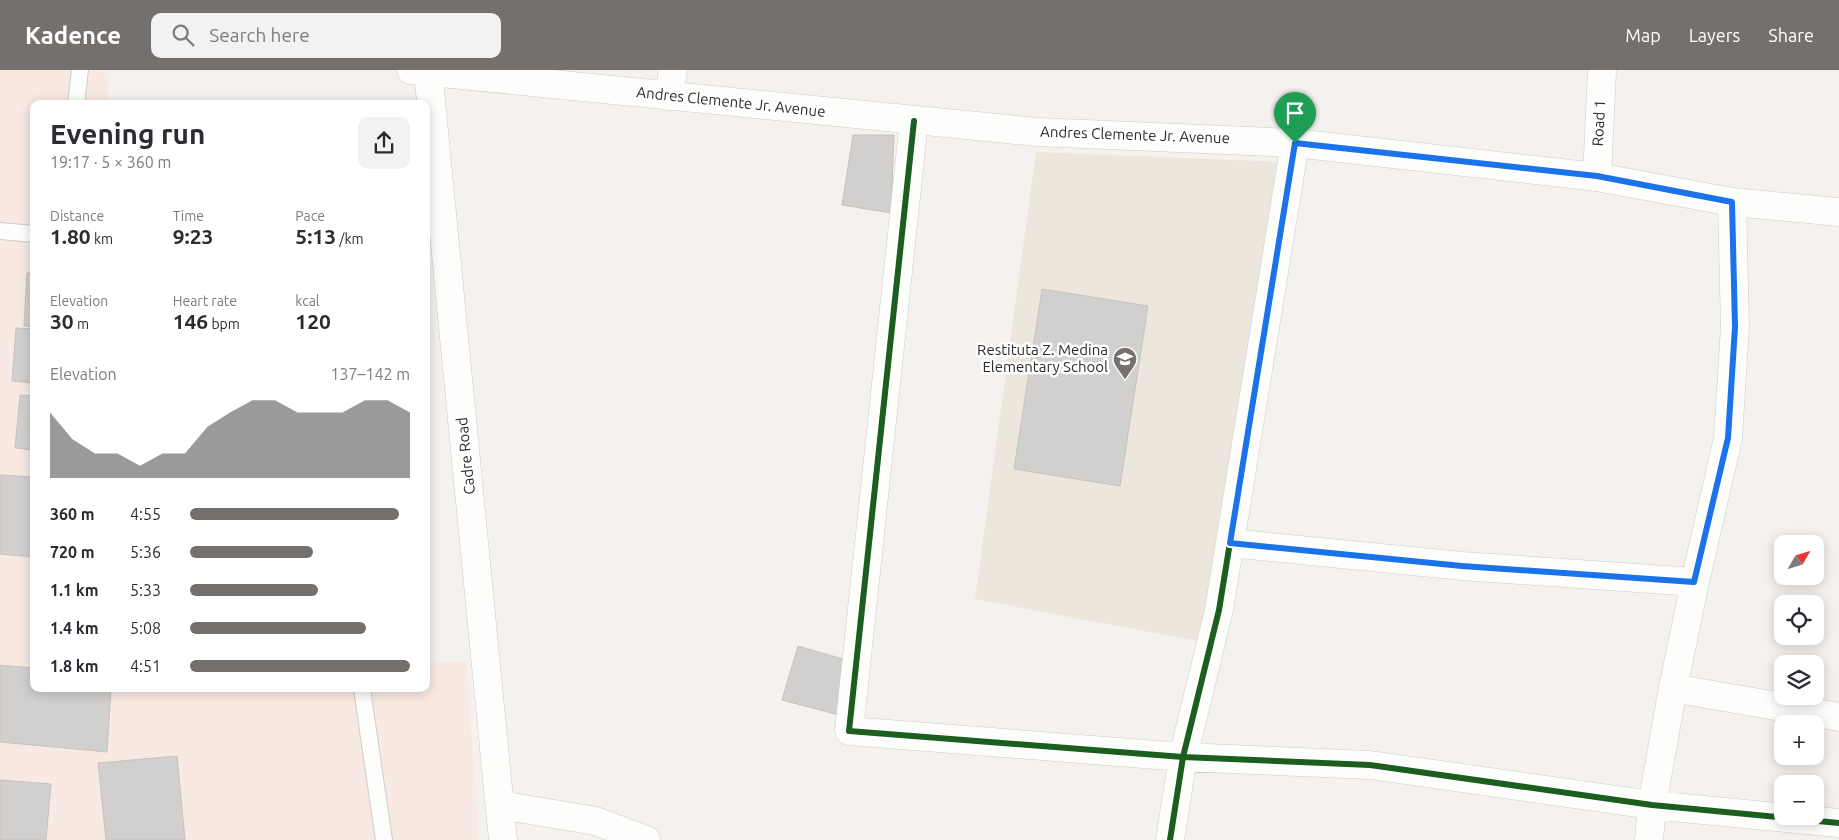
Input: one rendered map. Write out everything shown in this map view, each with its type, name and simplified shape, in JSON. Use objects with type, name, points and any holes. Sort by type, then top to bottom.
[{"type":"street","name":"Andres Clemente Jr. Avenue","points":[[423,70],[671,83],[914,121],[1036,132],[1295,143],[1597,176],[1732,202],[1839,212]]},
{"type":"street","name":"Cadre Road","points":[[423,70],[426,100]]},
{"type":"street","name":"Road 1","points":[[1597,176],[1602,70]]},
{"type":"street","points":[[914,121],[849,731],[1183,757],[1370,766],[1652,805],[1839,824]]},
{"type":"street","name":"Cadre Road","points":[[430,137],[503,840]]},
{"type":"street","points":[[1170,840],[1183,757],[1219,610],[1295,143]]},
{"type":"street","points":[[1649,840],[1652,805],[1673,688],[1694,582],[1728,438],[1735,327],[1732,202]]},
{"type":"street","points":[[1230,543],[1462,566],[1694,582]]},
{"type":"street","points":[[1673,688],[1839,717]]},
{"type":"street","points":[[500,805],[596,821],[646,840]]},
{"type":"lane","points":[[76,100],[80,70]]},
{"type":"lane","points":[[0,231],[30,234]]},
{"type":"lane","points":[[362,692],[384,840]]},
{"type":"shaded area","points":[[0,70],[79,70],[108,73],[108,100],[30,100],[30,692],[430,692],[430,663],[466,662],[479,840],[0,840]]},
{"type":"shaded area","name":"Restituta Z. Medina Elementary School","points":[[1036,152],[1282,162],[1203,642],[975,599]]},
{"type":"building","points":[[853,135],[894,135],[891,213],[842,205]]},
{"type":"building","points":[[27,273],[30,273],[30,327],[24,326]]},
{"type":"building","points":[[1042,289],[1148,306],[1120,486],[1014,469]]},
{"type":"building","points":[[16,328],[30,329],[30,383],[12,381]]},
{"type":"building","points":[[20,395],[30,396],[30,450],[15,448]]},
{"type":"building","points":[[0,475],[30,477],[30,557],[0,554]]},
{"type":"building","points":[[798,646],[843,659],[839,715],[782,700]]},
{"type":"building","points":[[0,665],[30,668],[30,692],[111,692],[107,752],[0,742]]},
{"type":"building","points":[[177,756],[185,840],[106,840],[98,763]]},
{"type":"building","points":[[0,780],[51,784],[46,840],[0,840]]},
{"type":"cycle path","points":[[914,121],[849,731],[1183,757],[1170,840]]},
{"type":"cycle path","points":[[1295,143],[1219,610],[1183,757],[1370,765],[1652,805],[1839,823]]},
{"type":"place","name":"Restituta Z. Medina Elementary School","points":[[1125,380]]},
{"type":"route","points":[[1295,143],[1597,176],[1732,202],[1735,327],[1728,438],[1694,582],[1462,566],[1230,543],[1295,143]]}]
